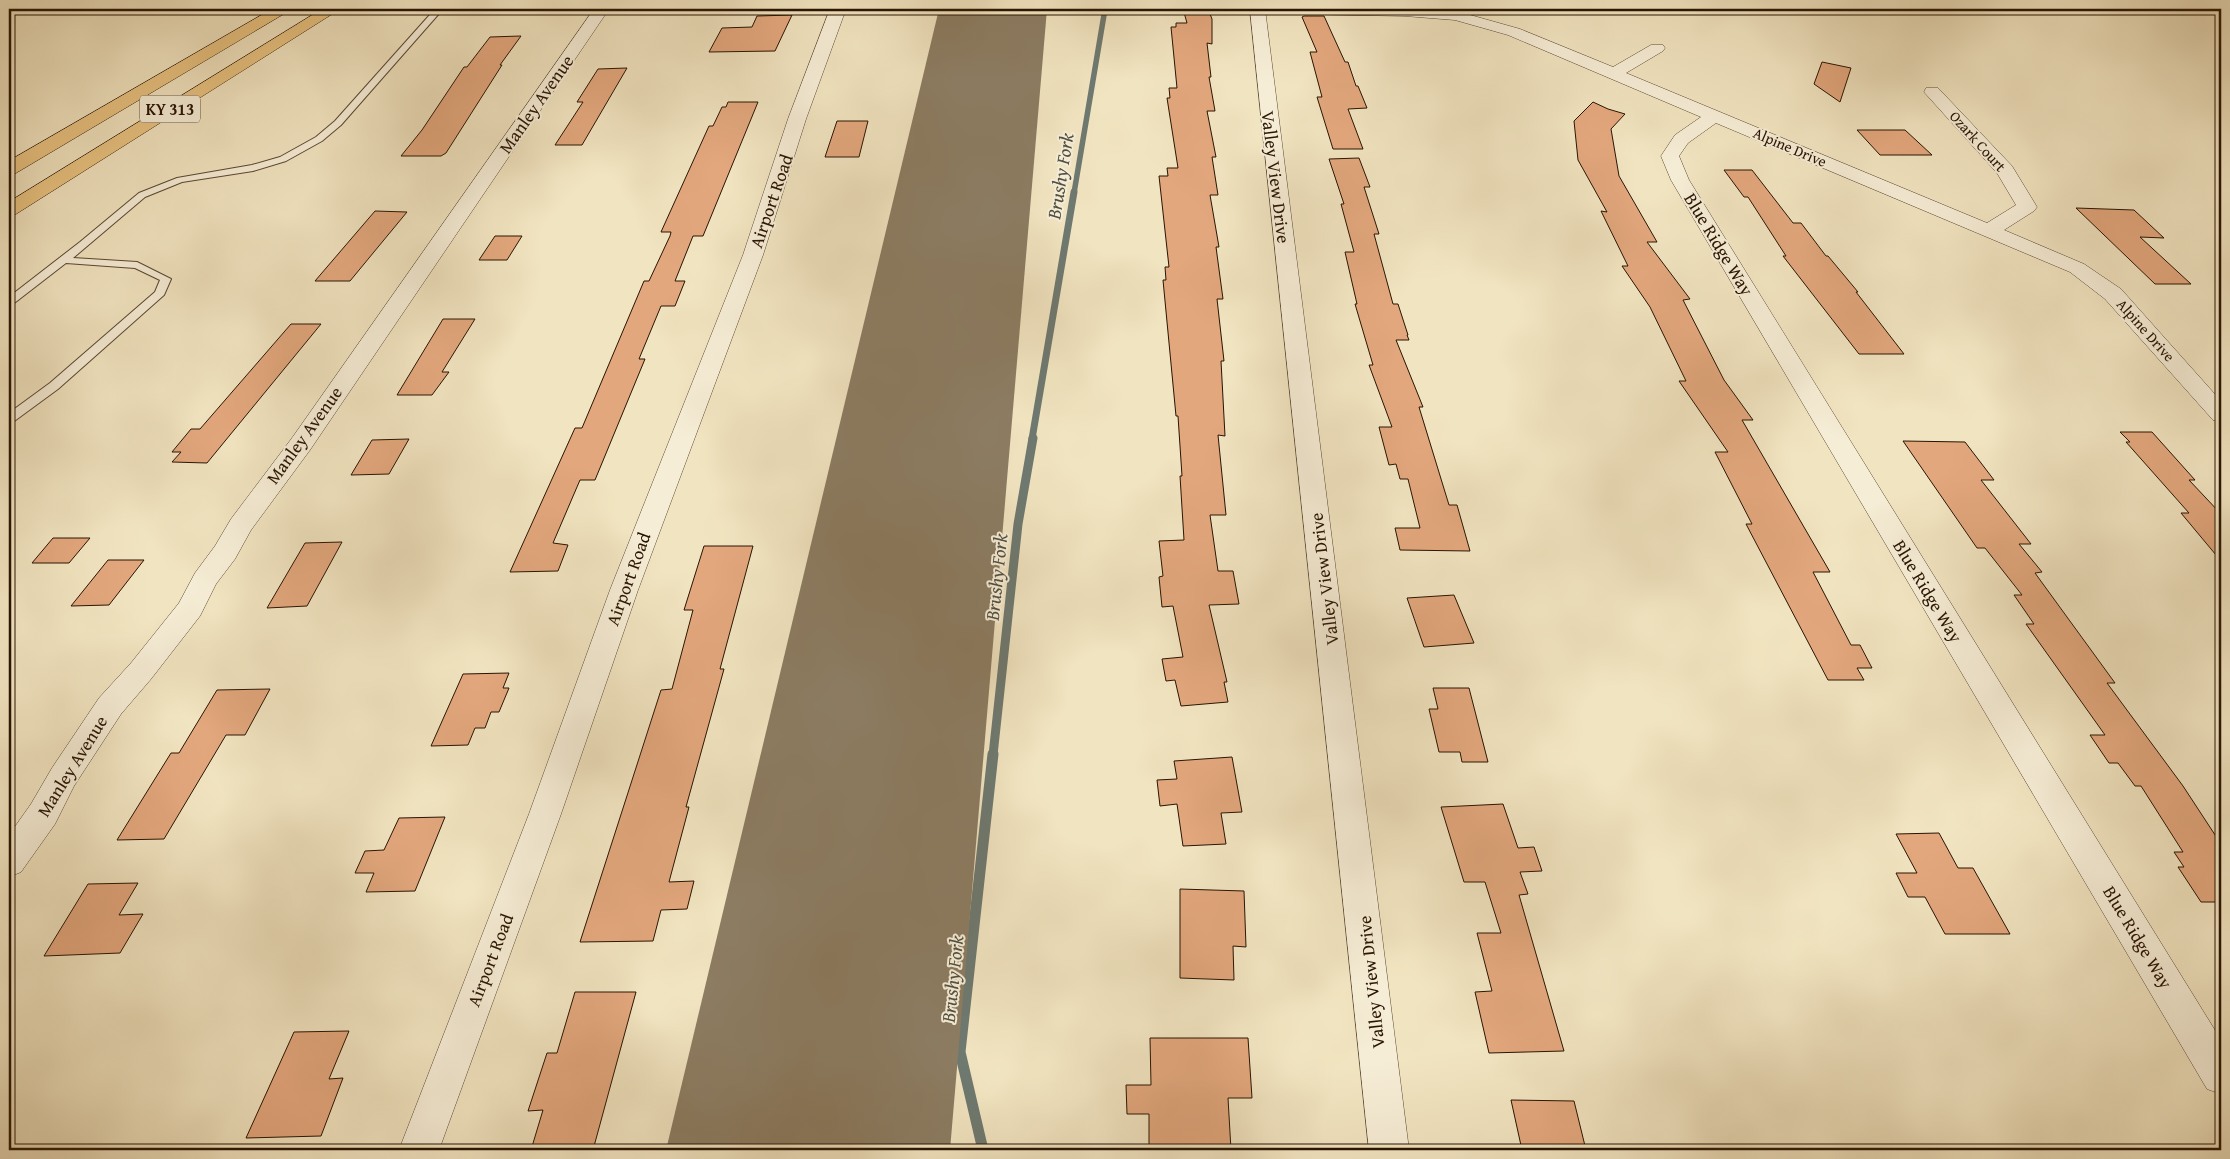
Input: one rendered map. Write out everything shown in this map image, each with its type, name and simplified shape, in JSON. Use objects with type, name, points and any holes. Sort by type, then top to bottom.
[{"type":"highway","name":"KY 313","points":[[9,169],[282,9]]},
{"type":"highway","name":"KY 313","points":[[9,210],[332,9]]},
{"type":"street","name":"Manley Avenue","points":[[9,862],[43,814],[63,777],[110,706],[141,671],[190,609],[204,580],[225,552],[240,525],[301,444],[406,290],[422,272],[431,254],[601,9]]},
{"type":"street","name":"Airport Road","points":[[419,1150],[545,814],[624,590],[753,255],[797,119],[838,9]]},
{"type":"street","name":"Valley View Drive","points":[[1257,9],[1271,146],[1361,885],[1389,1150]]},
{"type":"street","name":"Alpine Drive","points":[[1297,9],[1405,11],[1456,16],[1514,32],[2077,268],[2113,294],[2221,414]]},
{"type":"street","points":[[1613,74],[1657,48]]},
{"type":"street","name":"Ozark Court","points":[[1932,92],[2005,170],[2027,207],[1990,230]]},
{"type":"street","name":"Blue Ridge Way","points":[[1714,116],[1681,139],[1670,156],[1680,180],[2221,1075]]},
{"type":"lane","points":[[9,302],[64,260],[142,195],[180,180],[254,168],[283,159],[319,139],[338,123],[439,9]]},
{"type":"lane","points":[[9,419],[54,386],[160,293],[166,279],[137,266],[64,260]]},
{"type":"building","points":[[1183,9],[1208,9],[1212,19],[1212,44],[1207,43],[1211,77],[1209,77],[1215,111],[1207,111],[1216,157],[1212,157],[1218,195],[1210,195],[1219,247],[1216,247],[1223,299],[1217,299],[1224,361],[1221,361],[1225,436],[1218,435],[1226,515],[1210,515],[1218,571],[1233,571],[1239,604],[1209,605],[1227,682],[1224,682],[1228,702],[1181,706],[1175,680],[1166,681],[1162,659],[1183,657],[1173,606],[1162,607],[1159,577],[1163,576],[1159,541],[1184,540],[1178,416],[1176,416],[1163,280],[1166,280],[1165,267],[1169,267],[1159,176],[1168,176],[1167,168],[1178,168],[1167,98],[1170,98],[1169,88],[1177,88],[1171,27],[1176,27],[1176,23],[1187,23]]},
{"type":"building","points":[[792,15],[775,51],[709,52],[722,28],[752,27],[757,16]]},
{"type":"building","points":[[1324,16],[1345,62],[1348,62],[1356,86],[1358,86],[1367,108],[1348,109],[1363,149],[1333,149],[1317,97],[1322,97],[1310,52],[1317,52],[1302,17]]},
{"type":"building","points":[[521,36],[500,65],[502,65],[446,153],[441,156],[401,156],[422,130],[464,67],[467,67],[490,37]]},
{"type":"building","points":[[1822,62],[1851,68],[1840,102],[1814,84]]},
{"type":"building","points":[[627,68],[582,145],[555,145],[583,102],[577,102],[598,69]]},
{"type":"building","points":[[728,102],[758,102],[703,236],[693,236],[675,281],[685,281],[675,306],[661,306],[639,359],[645,359],[595,480],[580,480],[553,543],[568,545],[558,571],[510,572],[575,428],[582,428],[644,281],[649,281],[670,236],[671,232],[661,232],[709,126],[713,126],[722,107],[726,107]]},
{"type":"building","points":[[1593,102],[1625,114],[1611,129],[1619,176],[1657,242],[1647,242],[1690,299],[1683,300],[1724,380],[1753,420],[1742,420],[1830,572],[1813,572],[1851,645],[1860,645],[1872,668],[1857,668],[1864,680],[1828,680],[1746,524],[1752,524],[1715,452],[1728,452],[1679,381],[1686,381],[1650,307],[1622,266],[1628,266],[1601,211],[1607,212],[1578,160],[1574,121]]},
{"type":"building","points":[[837,121],[868,121],[859,157],[825,157]]},
{"type":"building","points":[[1857,130],[1905,130],[1932,155],[1880,155]]},
{"type":"building","points":[[1359,158],[1370,187],[1364,187],[1379,234],[1374,234],[1393,304],[1398,304],[1409,340],[1396,340],[1423,407],[1419,407],[1449,505],[1457,505],[1470,551],[1400,550],[1395,528],[1420,528],[1408,479],[1400,479],[1396,464],[1389,465],[1379,427],[1392,427],[1369,365],[1373,365],[1355,304],[1357,304],[1345,252],[1354,252],[1341,204],[1344,204],[1329,159]]},
{"type":"building","points":[[1724,170],[1752,170],[1793,223],[1801,223],[1826,256],[1858,292],[1856,292],[1904,354],[1859,354],[1783,256],[1786,256],[1748,197],[1744,197]]},
{"type":"building","points":[[2076,208],[2134,210],[2164,238],[2140,237],[2191,284],[2155,284]]},
{"type":"building","points":[[375,211],[407,212],[350,281],[315,281]]},
{"type":"building","points":[[495,236],[522,236],[507,260],[479,260]]},
{"type":"building","points":[[443,319],[475,319],[442,372],[449,372],[432,395],[397,395]]},
{"type":"building","points":[[291,324],[321,324],[207,463],[172,462],[181,452],[172,452],[191,429],[200,429]]},
{"type":"building","points":[[2120,432],[2152,432],[2195,480],[2189,480],[2221,514],[2221,561],[2181,513],[2189,513],[2126,442],[2130,442]]},
{"type":"building","points":[[409,439],[389,474],[351,475],[372,440]]},
{"type":"building","points":[[1903,441],[1965,442],[1994,480],[1981,480],[2031,544],[2019,544],[2042,572],[2035,573],[2115,683],[2107,683],[2183,786],[2221,844],[2221,902],[2201,902],[2178,867],[2184,867],[2174,852],[2183,852],[2141,786],[2135,786],[2118,763],[2109,763],[2090,735],[2105,735],[2026,624],[2034,624],[2014,595],[2022,595],[1985,548],[1977,548]]},
{"type":"building","points":[[53,538],[90,538],[69,563],[32,563]]},
{"type":"building","points":[[342,542],[307,606],[267,608],[305,543]]},
{"type":"building","points":[[704,546],[753,546],[720,669],[724,669],[686,807],[689,807],[669,882],[694,881],[687,909],[661,910],[653,941],[580,942],[661,690],[672,689],[693,610],[684,610]]},
{"type":"building","points":[[108,560],[144,560],[109,605],[71,606]]},
{"type":"building","points":[[1454,595],[1474,643],[1424,647],[1407,598]]},
{"type":"building","points":[[509,673],[503,688],[509,688],[499,712],[491,712],[485,728],[475,728],[468,745],[431,746],[463,674]]},
{"type":"building","points":[[1433,688],[1469,688],[1488,762],[1462,762],[1460,752],[1439,752],[1429,709],[1438,709]]},
{"type":"building","points":[[270,689],[245,735],[226,735],[164,839],[117,840],[171,753],[179,753],[217,690]]},
{"type":"building","points":[[1232,757],[1242,812],[1221,813],[1226,844],[1183,846],[1177,804],[1160,806],[1157,780],[1177,779],[1174,761]]},
{"type":"building","points":[[1503,804],[1518,848],[1534,847],[1542,871],[1520,872],[1528,894],[1519,895],[1564,1051],[1489,1053],[1475,992],[1492,991],[1477,933],[1501,933],[1485,882],[1464,882],[1441,807]]},
{"type":"building","points":[[445,817],[415,891],[366,892],[374,873],[355,873],[365,851],[384,850],[399,818]]},
{"type":"building","points":[[1939,833],[1958,868],[1973,868],[2010,934],[1945,934],[1925,897],[1908,897],[1896,873],[1917,873],[1896,834]]},
{"type":"building","points":[[138,883],[119,915],[143,914],[120,953],[44,956],[88,884]]},
{"type":"building","points":[[1180,889],[1244,891],[1246,947],[1233,946],[1234,980],[1180,978]]},
{"type":"building","points":[[575,992],[636,992],[593,1150],[531,1150],[543,1110],[528,1111],[547,1053],[557,1053]]},
{"type":"building","points":[[349,1031],[329,1079],[343,1078],[321,1136],[246,1138],[294,1032]]},
{"type":"building","points":[[1150,1038],[1248,1038],[1252,1098],[1228,1098],[1231,1150],[1149,1150],[1149,1114],[1127,1114],[1126,1085],[1151,1085]]},
{"type":"building","points":[[1511,1100],[1574,1101],[1586,1150],[1522,1150]]},
{"type":"waterway","name":"Brushy Fork","points":[[1074,193],[1105,9]]},
{"type":"waterway","name":"Brushy Fork","points":[[1032,439],[1074,192]]},
{"type":"waterway","name":"Brushy Fork","points":[[993,755],[1018,524],[1033,438]]},
{"type":"waterway","name":"Brushy Fork","points":[[983,1150],[960,1052],[993,754]]},
{"type":"runway","points":[[808,1150],[993,9]]}]
